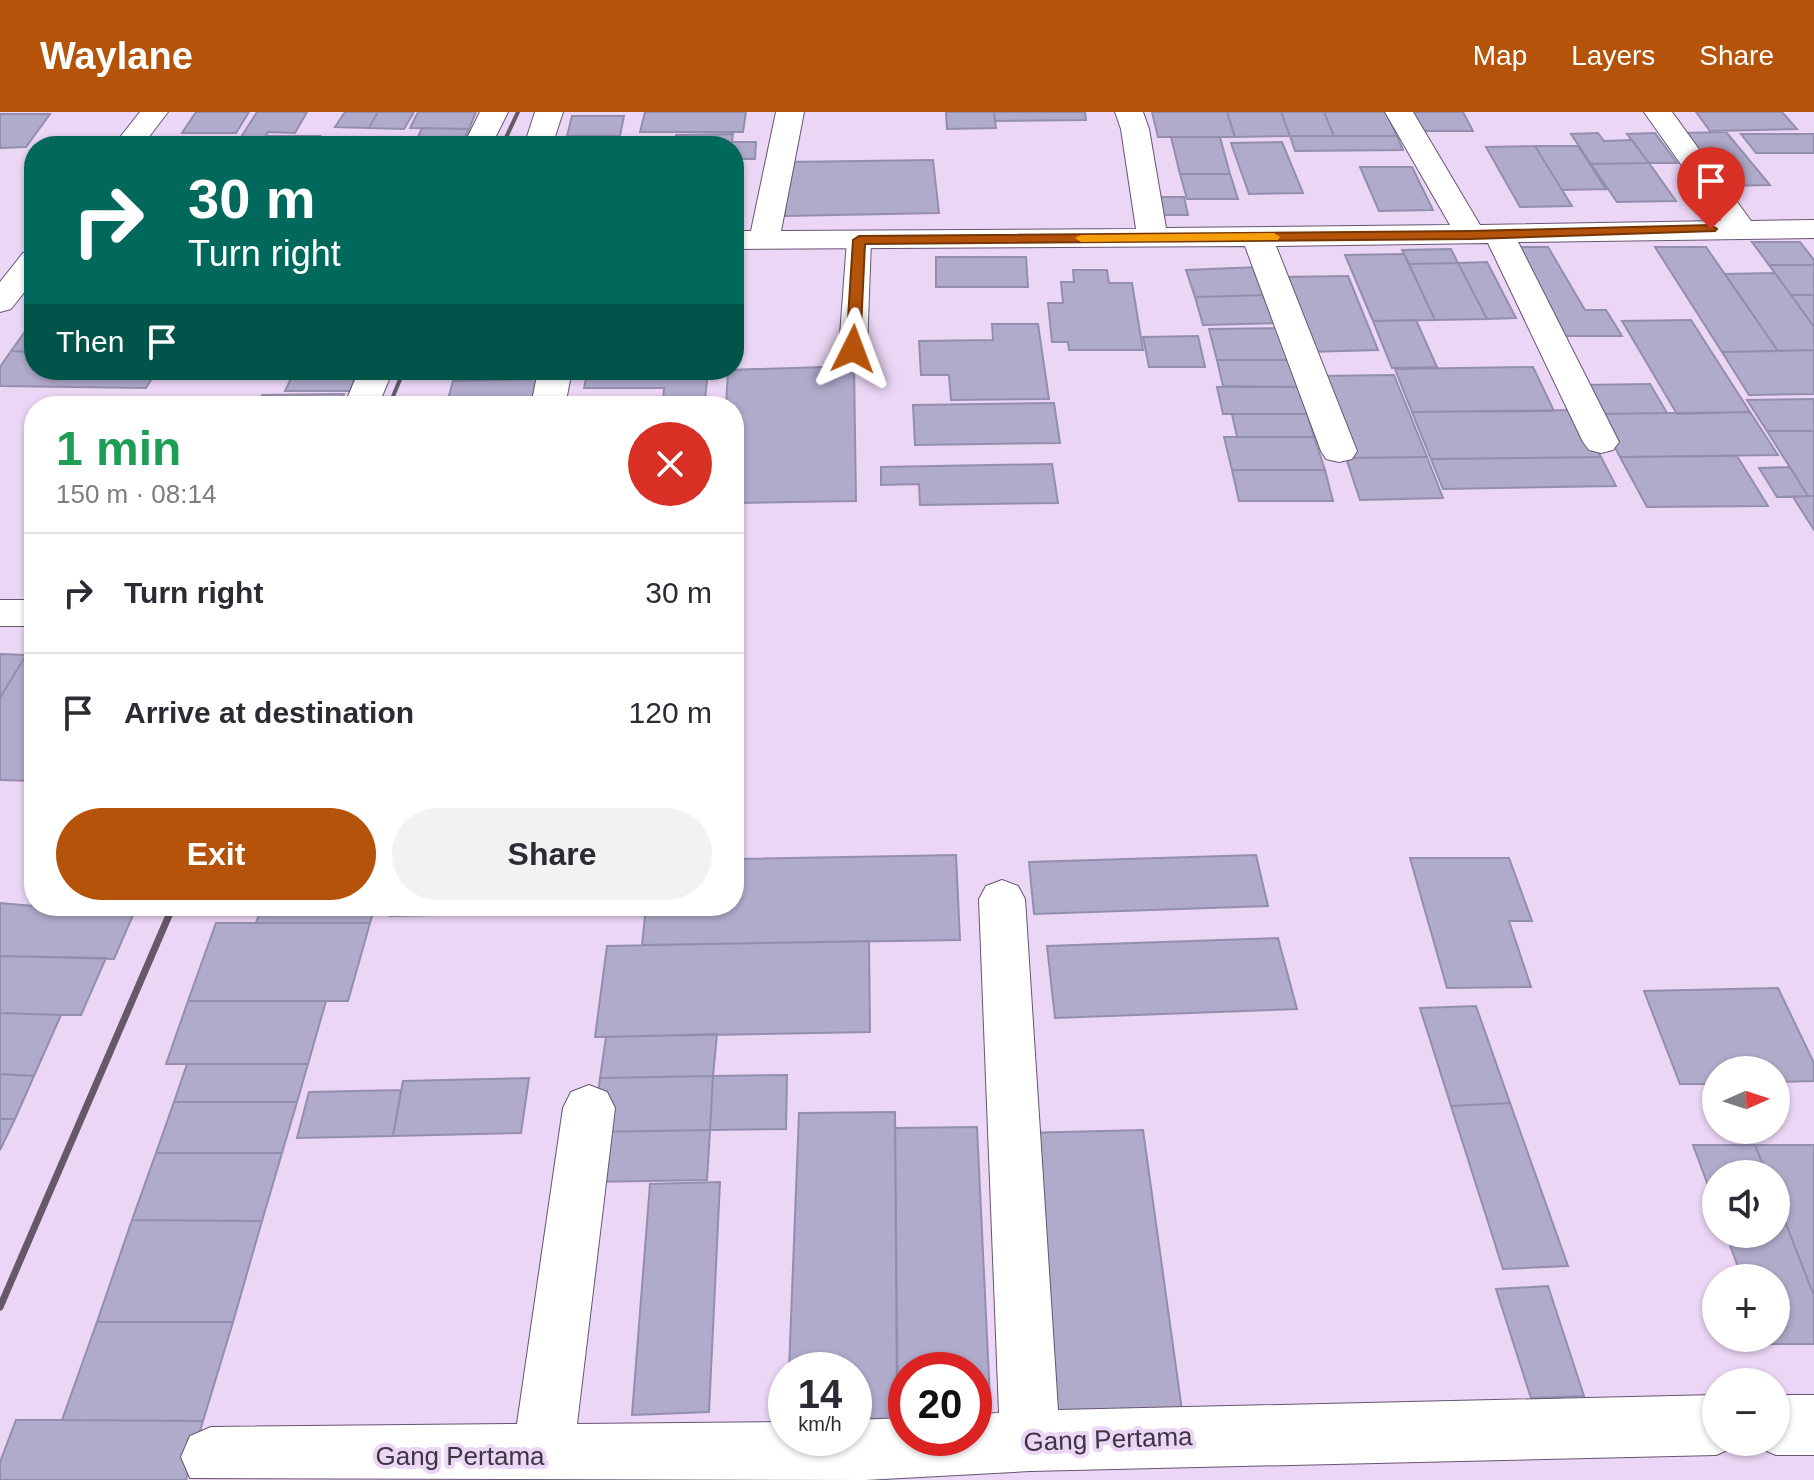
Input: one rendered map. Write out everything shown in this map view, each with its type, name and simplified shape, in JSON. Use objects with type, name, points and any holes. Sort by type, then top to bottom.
[{"type":"street","points":[[135,136],[154,112]]},
{"type":"street","points":[[482,136],[494,112]]},
{"type":"street","points":[[541,136],[549,112]]},
{"type":"street","points":[[790,112],[749,240],[1485,235],[1741,228],[1813,230]]},
{"type":"street","points":[[1129,112],[1135,129],[1152,238]]},
{"type":"street","points":[[1399,112],[1485,235],[1601,442]]},
{"type":"street","points":[[1658,112],[1741,228]]},
{"type":"street","points":[[1257,237],[1339,451]]},
{"type":"street","points":[[0,302],[24,272]]},
{"type":"street","points":[[0,613],[24,613]]},
{"type":"street","points":[[1002,899],[1030,1441]]},
{"type":"street","points":[[543,1456],[589,1108]]},
{"type":"street","name":"Gang Pertama","points":[[211,1457],[543,1456],[827,1466],[1030,1441],[1702,1425]]},
{"type":"street","points":[[1790,1425],[1814,1425]]},
{"type":"lane","points":[[853,349],[859,240]]},
{"type":"building","points":[[196,112],[249,112],[236,133],[182,133]]},
{"type":"building","points":[[257,112],[307,112],[295,133],[268,132],[266,136],[242,136]]},
{"type":"building","points":[[345,112],[378,112],[369,128],[335,127]]},
{"type":"building","points":[[378,112],[414,112],[404,129],[369,128]]},
{"type":"building","points":[[418,112],[476,112],[469,129],[410,128]]},
{"type":"building","points":[[645,112],[746,112],[743,132],[640,132]]},
{"type":"building","points":[[946,112],[994,112],[996,128],[947,129]]},
{"type":"building","points":[[994,112],[1085,112],[1086,120],[995,121]]},
{"type":"building","points":[[1152,112],[1227,112],[1235,137],[1158,137]]},
{"type":"building","points":[[1227,112],[1281,112],[1290,136],[1235,137]]},
{"type":"building","points":[[1281,112],[1324,112],[1334,136],[1290,136]]},
{"type":"building","points":[[1324,112],[1386,112],[1397,136],[1334,136]]},
{"type":"building","points":[[1402,112],[1463,112],[1473,131],[1413,131]]},
{"type":"building","points":[[1696,112],[1782,112],[1797,129],[1710,131]]},
{"type":"building","points":[[0,114],[50,114],[34,136],[24,136],[24,147],[0,148]]},
{"type":"building","points":[[572,116],[624,116],[620,136],[567,136]]},
{"type":"building","points":[[422,128],[469,129],[466,136],[418,136]]},
{"type":"building","points":[[1726,132],[1770,185],[1724,186],[1682,133]]},
{"type":"building","points":[[1598,133],[1604,141],[1632,140],[1649,163],[1591,164],[1571,134]]},
{"type":"building","points":[[1655,133],[1677,163],[1649,163],[1627,134]]},
{"type":"building","points":[[733,134],[733,136],[676,135]]},
{"type":"building","points":[[1741,134],[1814,134],[1814,153],[1756,153]]},
{"type":"building","points":[[1290,136],[1397,136],[1403,150],[1295,151]]},
{"type":"building","points":[[1171,137],[1220,137],[1230,174],[1180,174]]},
{"type":"building","points":[[744,142],[756,142],[755,159],[744,159]]},
{"type":"building","points":[[1282,142],[1303,193],[1249,194],[1231,143]]},
{"type":"building","points":[[1535,146],[1578,146],[1606,189],[1562,190]]},
{"type":"building","points":[[1535,146],[1572,206],[1520,207],[1486,147]]},
{"type":"building","points":[[933,160],[939,213],[785,216],[787,162]]},
{"type":"building","points":[[1649,163],[1676,201],[1617,202],[1591,164]]},
{"type":"building","points":[[1360,167],[1412,167],[1433,210],[1379,211]]},
{"type":"building","points":[[1180,174],[1230,174],[1238,199],[1187,199]]},
{"type":"building","points":[[1149,197],[1184,197],[1188,215],[1152,215]]},
{"type":"building","points":[[1752,242],[1800,242],[1814,260],[1814,265],[1769,265]]},
{"type":"building","points":[[1512,247],[1548,247],[1585,310],[1606,310],[1622,336],[1560,336]]},
{"type":"building","points":[[1655,247],[1706,247],[1778,351],[1722,352]]},
{"type":"building","points":[[1451,249],[1458,263],[1409,264],[1402,250]]},
{"type":"building","points":[[1404,254],[1435,320],[1373,321],[1345,255]]},
{"type":"building","points":[[936,257],[1026,257],[1028,287],[936,287]]},
{"type":"building","points":[[1487,262],[1516,318],[1487,319],[1458,263]]},
{"type":"building","points":[[1458,263],[1487,319],[1435,320],[1409,264]]},
{"type":"building","points":[[1769,265],[1814,265],[1814,295],[1791,295]]},
{"type":"building","points":[[1259,267],[1269,295],[1195,297],[1186,270]]},
{"type":"building","points":[[1073,270],[1107,270],[1109,283],[1132,283],[1143,350],[1069,350],[1068,342],[1052,342],[1048,303],[1063,303],[1061,282],[1074,282]]},
{"type":"building","points":[[1775,273],[1814,327],[1814,350],[1778,351],[1725,274]]},
{"type":"building","points":[[1348,276],[1378,350],[1306,352],[1279,277]]},
{"type":"building","points":[[1269,295],[1280,323],[1203,325],[1195,297]]},
{"type":"building","points":[[1791,295],[1814,295],[1814,327]]},
{"type":"building","points":[[1416,320],[1437,367],[1392,368],[1373,321]]},
{"type":"building","points":[[1691,320],[1750,412],[1677,414],[1622,321]]},
{"type":"building","points":[[992,324],[1038,324],[1049,399],[951,400],[949,375],[921,375],[919,341],[993,340]]},
{"type":"building","points":[[1282,328],[1292,360],[1217,360],[1209,329]]},
{"type":"building","points":[[24,333],[24,352],[11,351]]},
{"type":"building","points":[[1198,336],[1205,367],[1149,367],[1143,337]]},
{"type":"building","points":[[1814,350],[1814,394],[1749,395],[1722,352]]},
{"type":"building","points":[[11,351],[24,352],[24,380],[151,380],[146,388],[0,386],[0,367]]},
{"type":"building","points":[[1217,360],[1292,360],[1300,387],[1223,386]]},
{"type":"building","points":[[854,366],[856,501],[744,503],[744,396],[727,396],[727,380],[744,380],[744,369]]},
{"type":"building","points":[[1533,367],[1554,411],[1412,412],[1395,369]]},
{"type":"building","points":[[1394,375],[1427,457],[1346,458],[1318,376]]},
{"type":"building","points":[[290,380],[354,380],[350,391],[285,391]]},
{"type":"building","points":[[542,380],[539,396],[449,396],[453,381]]},
{"type":"building","points":[[586,380],[707,380],[705,396],[663,396],[664,388],[584,388]]},
{"type":"building","points":[[1650,384],[1667,413],[1597,414],[1581,385]]},
{"type":"building","points":[[1217,387],[1300,387],[1307,414],[1223,414]]},
{"type":"building","points":[[344,394],[343,396],[262,395]]},
{"type":"building","points":[[1814,399],[1814,431],[1767,431],[1747,400]]},
{"type":"building","points":[[1054,403],[1060,443],[915,445],[913,405]]},
{"type":"building","points":[[1576,410],[1601,457],[1431,459],[1412,412]]},
{"type":"building","points":[[1750,412],[1778,455],[1620,457],[1597,414]]},
{"type":"building","points":[[1232,414],[1307,414],[1314,437],[1237,437]]},
{"type":"building","points":[[1767,431],[1814,431],[1814,496],[1808,496]]},
{"type":"building","points":[[1224,437],[1314,437],[1325,470],[1232,470]]},
{"type":"building","points":[[1737,456],[1768,506],[1647,507],[1620,457]]},
{"type":"building","points":[[1427,457],[1443,498],[1360,500],[1346,458]]},
{"type":"building","points":[[1601,457],[1616,486],[1443,489],[1431,459]]},
{"type":"building","points":[[1052,464],[1058,503],[920,505],[919,484],[881,485],[881,467]]},
{"type":"building","points":[[1790,467],[1808,496],[1777,497],[1759,468]]},
{"type":"building","points":[[1232,470],[1325,470],[1333,501],[1239,501]]},
{"type":"building","points":[[1814,496],[1814,530],[1793,497]]},
{"type":"building","points":[[0,654],[24,655],[24,658],[0,698]]},
{"type":"building","points":[[24,658],[24,781],[0,780],[0,698]]},
{"type":"building","points":[[956,855],[960,940],[642,945],[645,916],[744,916],[744,859]]},
{"type":"building","points":[[1256,855],[1268,906],[1034,914],[1029,862]]},
{"type":"building","points":[[1410,858],[1509,858],[1532,921],[1509,921],[1531,987],[1447,988]]},
{"type":"building","points":[[0,903],[24,905],[24,916],[133,916],[114,959],[0,956]]},
{"type":"building","points":[[258,916],[372,916],[370,923],[256,923]]},
{"type":"building","points":[[216,923],[370,923],[348,1001],[188,1001]]},
{"type":"building","points":[[1278,938],[1297,1009],[1055,1018],[1047,946]]},
{"type":"building","points":[[869,941],[870,1032],[595,1037],[607,946]]},
{"type":"building","points":[[0,956],[106,958],[81,1015],[61,1015],[0,1013]]},
{"type":"building","points":[[1778,988],[1814,1063],[1814,1081],[1790,1082],[1790,1056],[1702,1056],[1702,1084],[1680,1084],[1644,991]]},
{"type":"building","points":[[188,1001],[326,1001],[308,1064],[166,1064]]},
{"type":"building","points":[[1476,1006],[1510,1103],[1451,1106],[1420,1008]]},
{"type":"building","points":[[0,1013],[61,1015],[34,1076],[0,1074]]},
{"type":"building","points":[[717,1034],[713,1076],[600,1078],[606,1037]]},
{"type":"building","points":[[187,1064],[308,1064],[297,1102],[174,1102]]},
{"type":"building","points":[[0,1074],[34,1076],[15,1119],[0,1119]]},
{"type":"building","points":[[787,1075],[786,1129],[710,1130],[713,1076]]},
{"type":"building","points":[[713,1076],[710,1130],[594,1132],[600,1078]]},
{"type":"building","points":[[529,1078],[521,1133],[393,1136],[403,1081]]},
{"type":"building","points":[[401,1090],[393,1136],[297,1138],[309,1092]]},
{"type":"building","points":[[174,1102],[297,1102],[282,1153],[156,1153]]},
{"type":"building","points":[[1510,1103],[1568,1266],[1503,1269],[1451,1106]]},
{"type":"building","points":[[895,1112],[897,1352],[888,1352],[888,1439],[872,1439],[872,1352],[790,1352],[799,1113]]},
{"type":"building","points":[[0,1119],[15,1119],[0,1150]]},
{"type":"building","points":[[977,1127],[988,1352],[897,1352],[895,1128]]},
{"type":"building","points":[[710,1130],[707,1180],[588,1182],[594,1132]]},
{"type":"building","points":[[1143,1130],[1185,1432],[1049,1437],[1024,1133]]},
{"type":"building","points":[[1693,1145],[1755,1145],[1761,1160],[1702,1160],[1702,1169]]},
{"type":"building","points":[[1755,1145],[1814,1145],[1814,1296],[1790,1234],[1790,1160],[1761,1160]]},
{"type":"building","points":[[156,1153],[282,1153],[262,1221],[132,1220]]},
{"type":"building","points":[[720,1182],[709,1412],[632,1415],[650,1184]]},
{"type":"building","points":[[132,1220],[262,1221],[233,1322],[97,1322]]},
{"type":"building","points":[[1790,1234],[1814,1296],[1814,1344],[1790,1344],[1790,1264],[1737,1264],[1731,1248],[1790,1248]]},
{"type":"building","points":[[1548,1286],[1584,1396],[1531,1398],[1496,1289]]},
{"type":"building","points":[[97,1322],[233,1322],[203,1421],[62,1420]]},
{"type":"building","points":[[16,1420],[203,1421],[186,1480],[0,1480],[0,1462]]},
{"type":"railway","points":[[507,136],[518,112]]},
{"type":"railway","points":[[393,396],[400,380]]},
{"type":"railway","points":[[0,1307],[169,916]]},
{"type":"slow traffic","points":[[1081,238],[1274,237]]},
{"type":"route","points":[[853,349],[859,240],[1471,235],[1711,229]]}]
